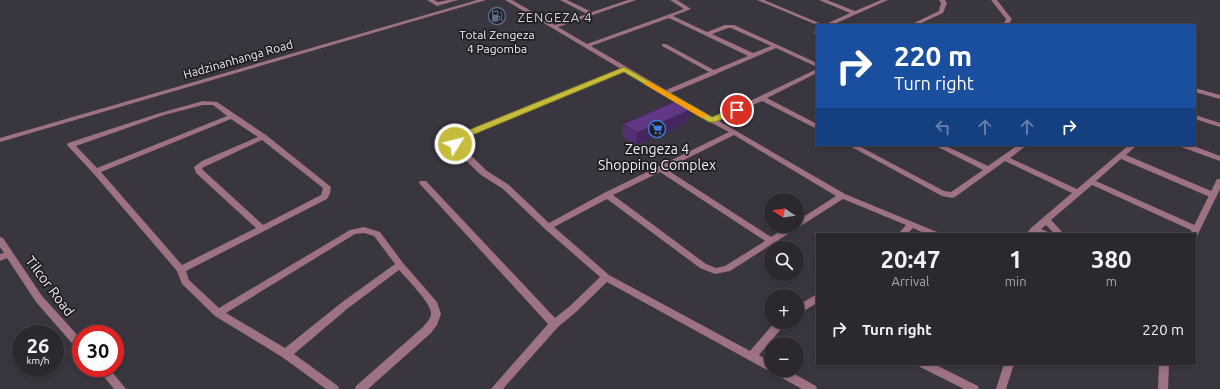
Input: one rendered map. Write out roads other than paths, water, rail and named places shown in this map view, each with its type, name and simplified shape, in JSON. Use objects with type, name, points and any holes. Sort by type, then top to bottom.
[{"type":"street","points":[[430,0],[437,4],[455,0]]},
{"type":"street","name":"Hadzinanhanga Road","points":[[0,140],[483,0]]},
{"type":"street","points":[[508,0],[842,196],[931,233]]},
{"type":"street","points":[[563,0],[591,14]]},
{"type":"street","points":[[554,27],[630,0]]},
{"type":"street","points":[[586,46],[688,9],[673,0]]},
{"type":"street","points":[[760,0],[819,24]]},
{"type":"street","points":[[822,0],[855,13]]},
{"type":"street","points":[[829,24],[884,0]]},
{"type":"street","points":[[917,24],[941,12],[944,3],[942,0]]},
{"type":"street","points":[[994,0],[1009,19],[1004,24]]},
{"type":"street","points":[[669,16],[754,56]]},
{"type":"street","points":[[707,34],[727,26],[732,26],[816,65]]},
{"type":"street","points":[[664,45],[715,73]]},
{"type":"street","points":[[665,93],[776,46]]},
{"type":"street","points":[[624,69],[462,136],[455,142],[455,145],[484,173],[506,187],[548,227],[606,277],[764,362]]},
{"type":"street","points":[[712,120],[816,72]]},
{"type":"street","points":[[1196,88],[1220,97]]},
{"type":"street","points":[[762,98],[816,125]]},
{"type":"street","points":[[181,270],[324,197],[326,193],[326,187],[263,138],[215,104],[203,103],[162,114],[71,144],[181,270],[185,282],[218,313],[286,354],[334,389]]},
{"type":"street","points":[[96,171],[232,116]]},
{"type":"street","points":[[1196,117],[1220,125]]},
{"type":"street","points":[[548,227],[607,195],[733,133]]},
{"type":"street","points":[[262,229],[199,171],[198,167],[263,138]]},
{"type":"street","points":[[854,146],[948,194],[955,194],[1022,146]]},
{"type":"street","points":[[940,146],[988,169]]},
{"type":"street","points":[[1032,232],[1092,182],[1132,146]]},
{"type":"street","points":[[1187,146],[1220,159]]},
{"type":"street","points":[[1121,156],[1213,195]]},
{"type":"street","points":[[1005,158],[1079,192]]},
{"type":"street","points":[[661,169],[771,241],[784,233]]},
{"type":"street","points":[[1092,182],[1195,231],[1220,180]]},
{"type":"street","points":[[423,183],[554,324]]},
{"type":"street","points":[[607,195],[703,266],[715,271],[727,269],[764,245]]},
{"type":"street","points":[[804,220],[842,196]]},
{"type":"street","points":[[1046,220],[1059,233]]},
{"type":"street","points":[[903,233],[911,225]]},
{"type":"street","points":[[218,313],[354,232],[364,230],[377,234],[400,265],[434,305],[436,314],[433,322],[426,330],[360,389]]},
{"type":"street","name":"Tilcor Road","points":[[0,240],[4,256],[39,299],[72,336]]},
{"type":"street","points":[[286,354],[344,306],[400,265]]},
{"type":"street","points":[[496,389],[554,324],[606,277]]},
{"type":"street","points":[[804,307],[814,302]]},
{"type":"street","points":[[752,356],[774,329]]},
{"type":"street","points":[[926,365],[974,389]]},
{"type":"street","points":[[1001,389],[1009,365]]},
{"type":"street","points":[[1163,389],[1164,365]]},
{"type":"street","points":[[110,377],[121,389]]},
{"type":"street","points":[[790,377],[812,389]]},
{"type":"place","name":"Total Zengeza 4 Pagomba","points":[[497,16]]},
{"type":"place","name":"Zengeza 4 Shopping Complex","points":[[657,129]]},
{"type":"district","name":"ZENGEZA 4","points":[[555,17]]}]
